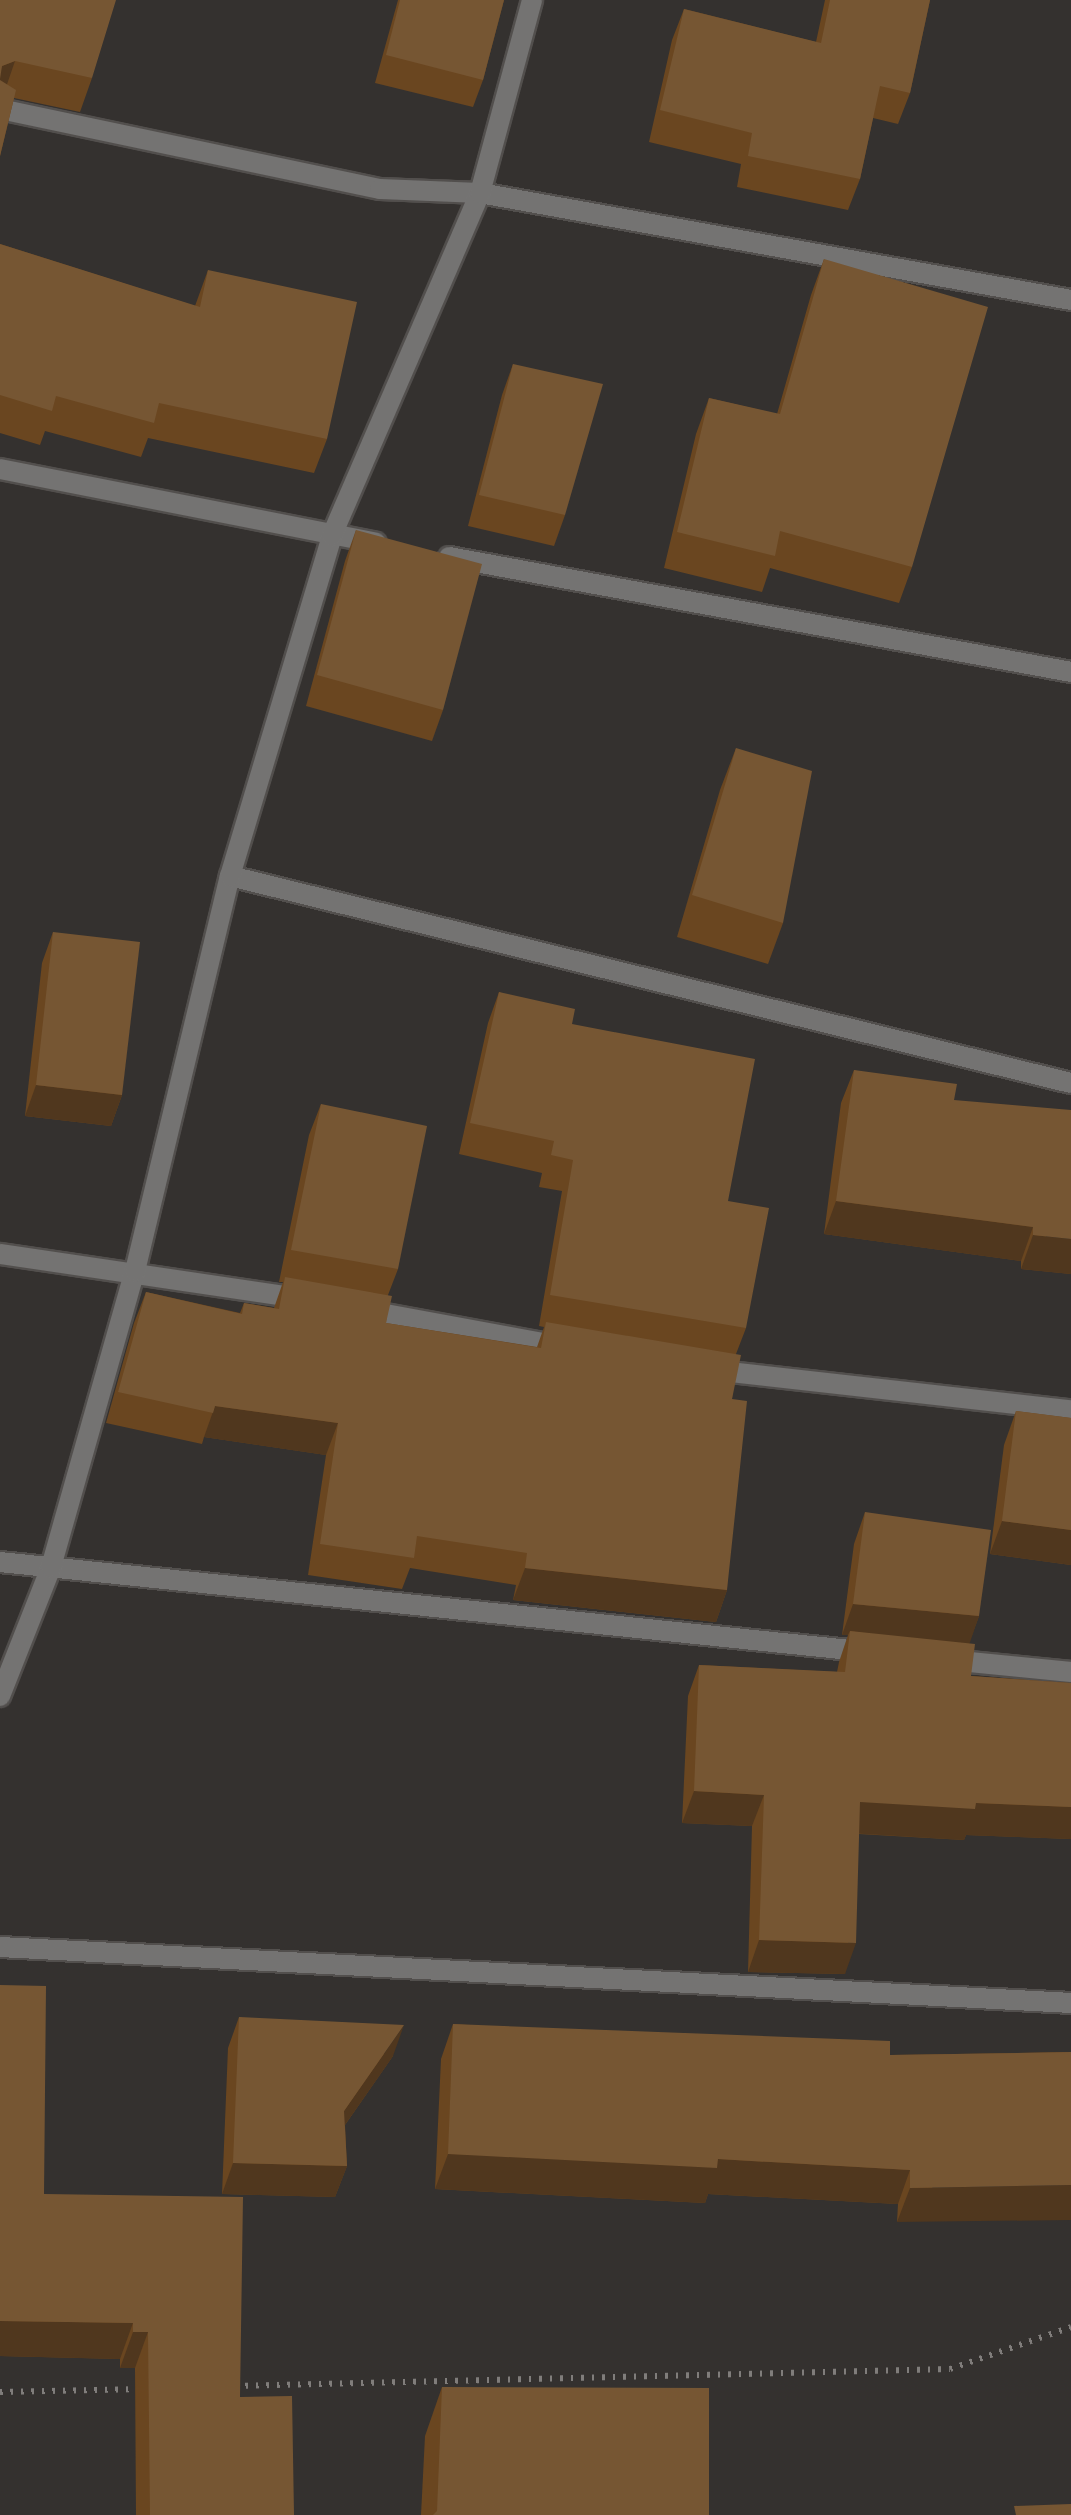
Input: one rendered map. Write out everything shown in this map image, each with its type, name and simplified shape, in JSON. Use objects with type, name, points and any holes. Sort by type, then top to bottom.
[{"type":"street","points":[[0,1696],[51,1567],[135,1271],[230,876],[332,535],[480,193],[532,0]]},
{"type":"street","points":[[0,109],[380,189],[480,193],[1071,300]]},
{"type":"street","points":[[0,469],[254,514],[390,546]]},
{"type":"street","points":[[429,553],[1071,672]]},
{"type":"street","points":[[230,876],[1071,1083]]},
{"type":"street","points":[[0,1254],[135,1271],[590,1351]]},
{"type":"street","points":[[682,1366],[1071,1410]]},
{"type":"street","points":[[0,1562],[894,1654]]},
{"type":"street","points":[[934,1658],[1071,1672]]},
{"type":"street","points":[[0,1947],[1071,2003]]},
{"type":"path","points":[[218,2386],[950,2370],[1071,2326]]},
{"type":"path","points":[[0,2392],[159,2388]]},
{"type":"building","points":[[0,0],[116,0],[92,78],[15,61],[2,66],[0,79]]},
{"type":"building","points":[[400,0],[504,0],[483,80],[386,55]]},
{"type":"building","points":[[830,0],[930,0],[910,93],[880,86],[860,179],[748,156],[752,133],[660,110],[684,9],[821,43]]},
{"type":"building","points":[[0,80],[16,90],[0,156]]},
{"type":"building","points":[[0,244],[200,307],[208,270],[357,302],[327,439],[159,403],[154,423],[56,396],[52,411],[0,395]]},
{"type":"building","points":[[824,259],[988,307],[912,567],[780,531],[775,556],[677,532],[709,398],[780,414]]},
{"type":"building","points":[[513,364],[603,384],[565,515],[479,495]]},
{"type":"building","points":[[356,530],[482,564],[443,710],[317,675]]},
{"type":"building","points":[[736,748],[812,771],[783,923],[692,895]]},
{"type":"building","points":[[53,932],[140,942],[122,1095],[36,1085]]},
{"type":"building","points":[[499,992],[575,1009],[572,1024],[755,1059],[728,1201],[769,1208],[746,1328],[550,1295],[573,1160],[551,1155],[554,1141],[470,1123]]},
{"type":"building","points":[[854,1070],[957,1084],[954,1100],[1071,1110],[1071,1239],[1033,1235],[1033,1227],[836,1201]]},
{"type":"building","points":[[321,1104],[427,1126],[398,1269],[291,1250]]},
{"type":"building","points":[[285,1277],[392,1296],[386,1323],[541,1348],[546,1322],[741,1355],[732,1399],[747,1401],[727,1590],[525,1568],[527,1553],[417,1536],[414,1558],[320,1544],[338,1423],[215,1406],[213,1413],[118,1392],[146,1292],[242,1314],[244,1303],[279,1309]]},
{"type":"building","points":[[1016,1411],[1071,1418],[1071,1530],[1002,1521]]},
{"type":"building","points":[[865,1512],[991,1530],[979,1616],[853,1604]]},
{"type":"building","points":[[850,1631],[975,1644],[971,1676],[1071,1683],[1071,1807],[976,1803],[975,1809],[860,1802],[856,1943],[759,1940],[764,1795],[694,1791],[699,1665],[845,1672]]},
{"type":"building","points":[[0,1985],[46,1986],[44,2194],[243,2197],[240,2397],[292,2396],[294,2515],[150,2515],[148,2332],[133,2332],[133,2323],[0,2321]]},
{"type":"building","points":[[239,2017],[404,2025],[344,2111],[347,2166],[233,2163]]},
{"type":"building","points":[[453,2024],[890,2041],[890,2055],[1071,2052],[1071,2185],[910,2188],[910,2170],[718,2159],[717,2168],[448,2154]]},
{"type":"building","points":[[442,2387],[709,2388],[709,2515],[433,2515],[437,2511]]},
{"type":"building","points":[[1071,2504],[1071,2515],[1016,2515],[1014,2506]]}]
